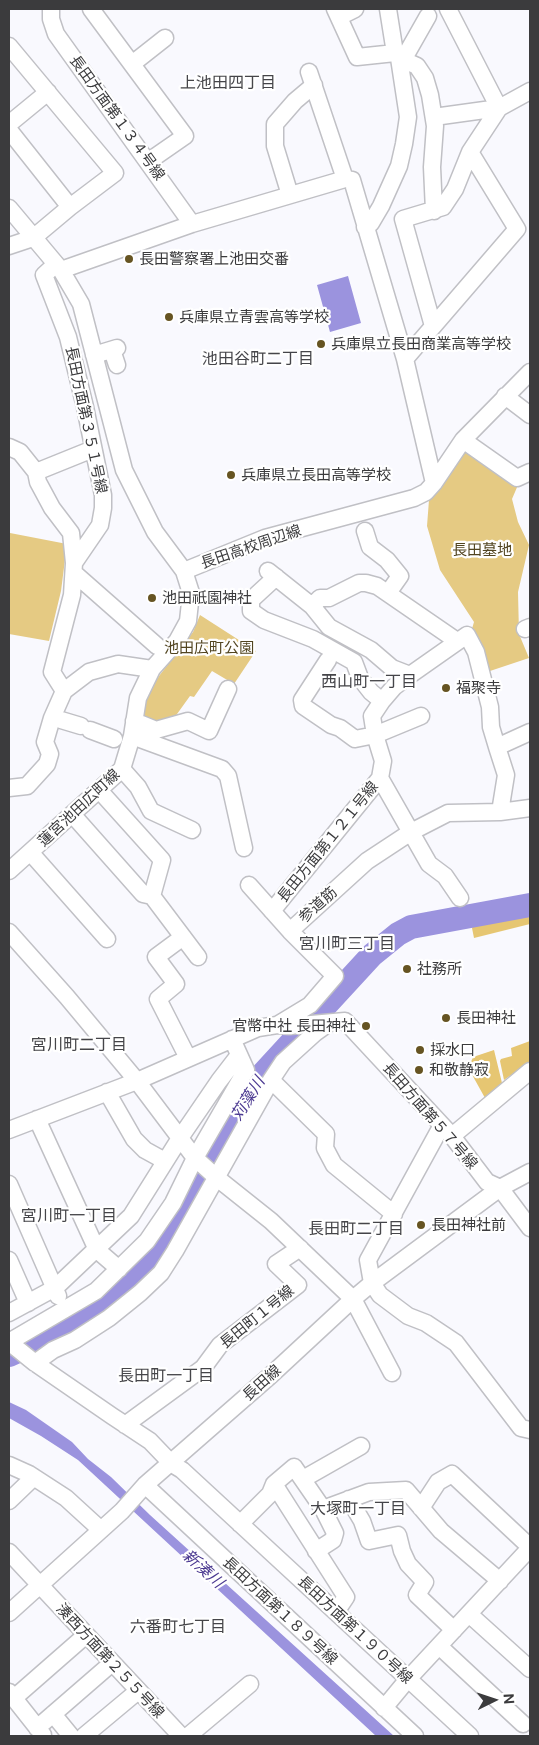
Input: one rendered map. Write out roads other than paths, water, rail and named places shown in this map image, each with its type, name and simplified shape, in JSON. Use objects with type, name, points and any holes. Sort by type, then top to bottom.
[{"type":"street","name":"長田方面第１３４号線","points":[[51,9],[51,19],[56,34],[149,161],[192,224]]},
{"type":"street","points":[[355,9],[337,13],[356,57],[399,57],[417,66],[425,78],[434,121],[432,167],[434,211]]},
{"type":"street","points":[[365,227],[371,223],[381,206],[400,166],[408,117],[399,57],[388,9]]},
{"type":"street","points":[[448,9],[499,108]]},
{"type":"street","points":[[88,10],[132,64],[185,136],[149,161]]},
{"type":"street","points":[[399,57],[428,16]]},
{"type":"street","points":[[132,64],[164,38]]},
{"type":"street","points":[[9,46],[115,173],[70,207],[34,238],[9,246]]},
{"type":"street","points":[[290,195],[275,146],[274,124],[296,101],[312,79],[345,179]]},
{"type":"street","points":[[434,121],[499,108],[530,91]]},
{"type":"street","points":[[9,124],[48,92]]},
{"type":"street","points":[[433,326],[403,219],[443,207],[455,189],[470,152],[499,108]]},
{"type":"street","points":[[9,130],[70,207]]},
{"type":"street","points":[[405,359],[517,229],[470,152]]},
{"type":"street","points":[[59,267],[192,224],[345,179],[352,180],[405,359],[434,483]]},
{"type":"street","name":"長田高校周辺線","points":[[9,208],[59,267],[81,304],[124,470],[155,532],[184,570],[265,538],[414,498],[426,492],[462,440],[530,372]]},
{"type":"street","name":"長田方面第３５１号線","points":[[59,267],[44,275],[68,337],[103,495],[100,525],[74,568],[72,595],[52,672],[64,691]]},
{"type":"street","points":[[94,354],[115,354]]},
{"type":"street","points":[[505,396],[530,415]]},
{"type":"street","points":[[462,440],[517,478],[530,472]]},
{"type":"street","points":[[9,447],[20,452],[36,472],[38,482],[52,508],[71,533],[74,568],[157,646]]},
{"type":"street","points":[[36,472],[93,449]]},
{"type":"street","points":[[365,531],[370,547],[387,560],[400,576],[388,593]]},
{"type":"street","name":"蓮宮池田広町線","points":[[9,872],[122,769],[133,729],[138,698],[152,669],[177,640],[188,621],[191,593],[184,570]]},
{"type":"street","points":[[382,700],[371,692],[360,678],[354,662],[312,640],[264,620],[251,611],[250,600],[271,574],[312,606],[329,627],[371,650],[392,668],[410,675]]},
{"type":"street","points":[[312,606],[320,598],[329,598],[359,583],[366,582],[388,593],[457,641],[467,635],[476,652],[490,707],[491,727],[506,775],[500,812]]},
{"type":"street","name":"長田方面第１２１号線","points":[[272,911],[380,778],[382,761],[372,716],[382,700],[394,687],[457,641]]},
{"type":"street","points":[[328,660],[302,700],[303,706],[331,725],[340,728],[355,739],[375,735],[421,716]]},
{"type":"street","points":[[9,788],[27,786],[47,764],[50,754],[45,742],[52,718],[64,691],[89,672],[118,664],[152,669]]},
{"type":"street","points":[[155,737],[188,721],[209,731],[228,689]]},
{"type":"street","points":[[61,720],[114,739]]},
{"type":"street","points":[[133,729],[155,737],[222,769],[228,776],[244,848]]},
{"type":"street","points":[[497,747],[530,732]]},
{"type":"street","points":[[122,769],[138,787],[151,811],[192,830]]},
{"type":"street","points":[[380,778],[429,864],[445,876],[460,898]]},
{"type":"street","points":[[99,790],[162,860],[152,896]]},
{"type":"street","name":"参道筋","points":[[9,1128],[137,1081],[258,1028],[283,1025],[310,1005],[335,976],[290,930],[367,861],[411,832],[448,813],[500,812],[530,808]]},
{"type":"street","points":[[72,814],[143,894],[152,896],[198,956]]},
{"type":"street","points":[[30,852],[107,939]]},
{"type":"street","points":[[248,885],[290,930]]},
{"type":"street","points":[[10,936],[67,997],[137,1081],[195,1158],[216,1178],[271,1221],[353,1299],[392,1374]]},
{"type":"street","points":[[183,937],[156,957],[176,984],[158,999],[188,1058]]},
{"type":"street","name":"長田方面第５７号線","points":[[325,1023],[345,1021],[447,1131],[487,1182],[500,1188],[530,1228]]},
{"type":"street","points":[[283,1025],[325,1023]]},
{"type":"street","points":[[31,1359],[75,1340],[109,1318],[161,1273],[271,1080],[283,1062],[325,1023]]},
{"type":"street","points":[[172,1464],[150,1440],[125,1425],[9,1342],[96,1291],[147,1241],[173,1203],[195,1158],[246,1070],[232,1039]]},
{"type":"street","points":[[9,1314],[55,1288],[97,1250],[130,1216],[218,1081],[239,1055]]},
{"type":"street","points":[[530,1071],[447,1131],[394,1214],[368,1260],[372,1283],[380,1295],[408,1316],[426,1323],[456,1343],[521,1428],[530,1430]]},
{"type":"street","points":[[271,1080],[326,1134],[325,1148],[334,1165],[394,1214]]},
{"type":"street","points":[[107,1092],[134,1139],[145,1150],[165,1161]]},
{"type":"street","points":[[37,1119],[97,1250],[119,1269]]},
{"type":"street","name":"長田線","points":[[9,1612],[353,1299],[500,1188],[530,1172]]},
{"type":"street","points":[[10,1191],[64,1310]]},
{"type":"street","name":"長田町１号線","points":[[125,1425],[203,1368],[220,1345],[298,1285],[276,1264],[300,1248]]},
{"type":"street","points":[[9,1260],[28,1303]]},
{"type":"street","points":[[240,1524],[270,1494],[274,1484],[361,1446]]},
{"type":"street","name":"長田方面第１９０号線","points":[[172,1464],[240,1524],[470,1736]]},
{"type":"street","points":[[9,1465],[34,1477],[66,1498],[101,1530]]},
{"type":"street","points":[[298,1473],[323,1509],[335,1533],[333,1540],[316,1552]]},
{"type":"street","points":[[384,1708],[408,1679],[530,1548],[452,1474],[438,1482],[421,1508]]},
{"type":"street","points":[[9,1501],[34,1477]]},
{"type":"street","points":[[274,1484],[346,1597],[336,1612]]},
{"type":"street","name":"長田方面第１８９号線","points":[[146,1486],[414,1736]]},
{"type":"street","points":[[323,1509],[369,1492],[406,1490],[441,1531],[500,1581]]},
{"type":"street","points":[[349,1500],[362,1521],[369,1541],[398,1535],[408,1564],[425,1582],[417,1594],[454,1630]]},
{"type":"street","name":"湊西方面第２５５号線","points":[[9,1552],[181,1736]]},
{"type":"street","points":[[469,1614],[530,1669]]},
{"type":"street","points":[[86,1635],[11,1695],[41,1732],[52,1714],[112,1663]]},
{"type":"street","points":[[439,1646],[523,1724]]},
{"type":"street","points":[[188,1736],[250,1684]]},
{"type":"street","points":[[84,1736],[138,1691]]},
{"type":"street","points":[[52,1714],[71,1736]]},
{"type":"water","points":[[348,276],[361,323],[330,332],[317,285]]},
{"type":"water","name":"新湊川","points":[[9,1402],[26,1410],[72,1442],[88,1459],[111,1477],[150,1515],[394,1736],[376,1736],[78,1460],[9,1418]]},
{"type":"waterway","name":"苅藻川","points":[[9,1355],[33,1344],[126,1286],[162,1247],[257,1080],[372,955],[398,934],[411,927],[530,905]]},
{"type":"place","name":"長田警察署上池田交番","points":[[129,259]]},
{"type":"place","name":"兵庫県立青雲高等学校","points":[[169,317]]},
{"type":"place","name":"兵庫県立長田商業高等学校","points":[[321,344]]},
{"type":"place","name":"兵庫県立長田高等学校","points":[[231,475]]},
{"type":"place","name":"池田祇園神社","points":[[152,598]]},
{"type":"place","name":"福聚寺","points":[[446,688]]},
{"type":"place","name":"社務所","points":[[407,969]]},
{"type":"place","name":"長田神社","points":[[446,1018]]},
{"type":"place","name":"官幣中社 長田神社","points":[[366,1026]]},
{"type":"place","name":"採水口","points":[[420,1050]]},
{"type":"place","name":"和敬静寂","points":[[419,1070]]},
{"type":"place","name":"長田神社前","points":[[421,1225]]},
{"type":"district","name":"上池田四丁目","points":[[228,83]]},
{"type":"district","name":"池田谷町二丁目","points":[[258,359]]},
{"type":"district","name":"西山町一丁目","points":[[369,682]]},
{"type":"district","name":"宮川町三丁目","points":[[347,944]]},
{"type":"district","name":"宮川町二丁目","points":[[79,1045]]},
{"type":"district","name":"宮川町一丁目","points":[[69,1216]]},
{"type":"district","name":"長田町二丁目","points":[[356,1229]]},
{"type":"district","name":"長田町一丁目","points":[[166,1376]]},
{"type":"district","name":"大塚町一丁目","points":[[358,1509]]},
{"type":"district","name":"六番町七丁目","points":[[178,1627]]},
{"type":"park label","name":"長田墓地","points":[[482,550]]},
{"type":"park label","name":"池田広町公園","points":[[209,648]]}]
